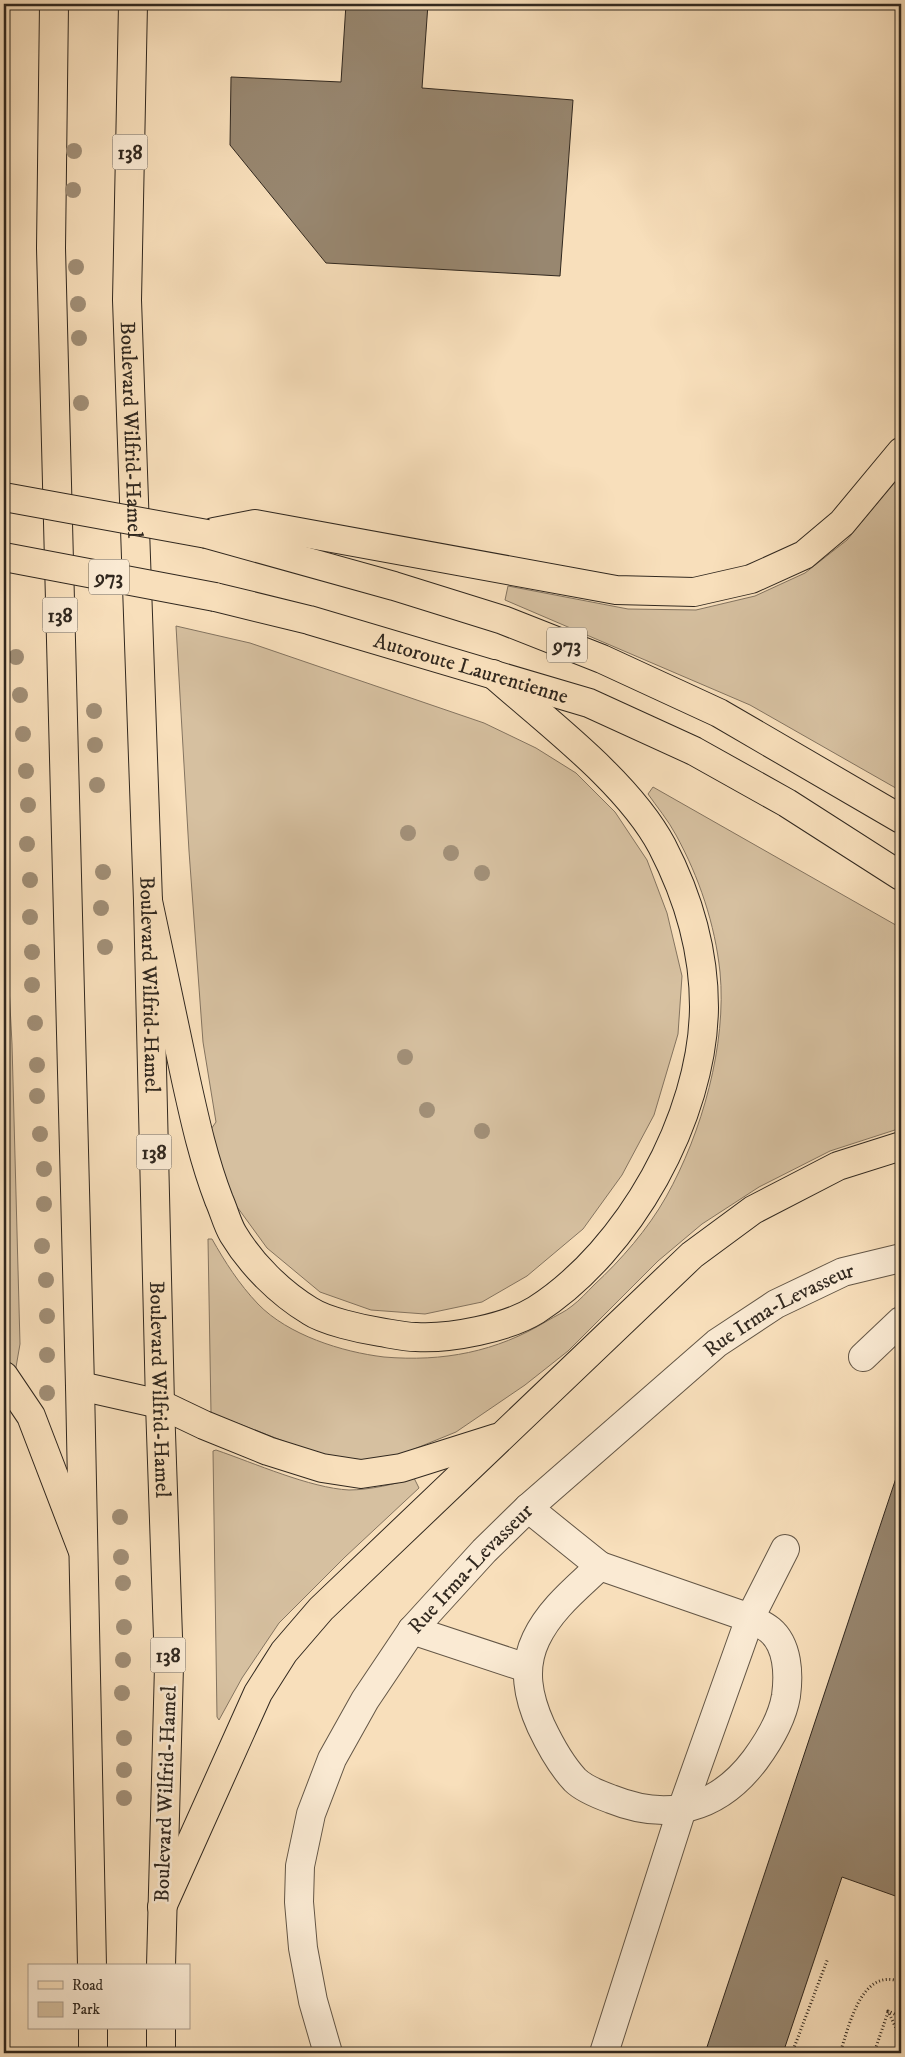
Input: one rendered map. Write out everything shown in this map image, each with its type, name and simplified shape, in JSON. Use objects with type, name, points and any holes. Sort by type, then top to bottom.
[{"type":"main road","name":"138","points":[[54,4],[51,248],[80,1386],[92,1964]]},
{"type":"main road","name":"Boulevard Wilfrid-Hamel","points":[[133,4],[127,300],[148,901],[168,1666],[161,1964]]},
{"type":"main road","points":[[207,534],[255,524],[616,590],[694,592],[751,579],[804,555],[842,523],[901,452]]},
{"type":"main road","name":"973","points":[[4,497],[207,534],[394,586],[503,620],[602,659],[719,713],[901,819]]},
{"type":"main road","name":"Autoroute Laurentienne","points":[[4,557],[215,597],[310,620],[589,703],[694,751],[787,803],[901,876]]},
{"type":"main road","points":[[148,901],[205,1163],[232,1233],[266,1277],[312,1313],[363,1330],[418,1338],[484,1332],[534,1312],[581,1274],[627,1224],[661,1165],[681,1124],[698,1067],[704,1008],[700,954],[685,897],[660,843],[634,805],[588,757],[493,674]]},
{"type":"main road","points":[[162,1907],[258,1693],[284,1652],[321,1609],[700,1250],[753,1210],[838,1166],[901,1146]]},
{"type":"main road","points":[[4,1376],[31,1416],[82,1549]]},
{"type":"main road","points":[[80,1386],[160,1404],[204,1425],[268,1451],[322,1468],[361,1474],[401,1468],[502,1436]]},
{"type":"main road","points":[[93,2030],[94,2053]]},
{"type":"main road","points":[[161,2030],[161,2053]]},
{"type":"street","name":"Rue Irma-Levasseur","points":[[328,2053],[313,2001],[303,1948],[299,1902],[300,1866],[311,1814],[332,1759],[365,1700],[412,1630],[478,1558],[528,1508],[717,1342],[776,1304],[843,1272],[901,1258]]},
{"type":"street","points":[[863,1357],[901,1321]]},
{"type":"street","points":[[528,1508],[600,1566],[750,1618],[771,1630],[785,1653],[788,1678],[784,1704],[770,1740],[744,1774],[709,1801],[682,1809],[655,1810],[628,1806],[600,1795],[576,1781],[551,1748],[532,1706],[527,1668],[536,1639],[557,1606],[600,1566]]},
{"type":"street","points":[[604,2053],[682,1809],[750,1618],[785,1549]]},
{"type":"street","points":[[412,1630],[527,1668]]},
{"type":"path","points":[[792,2053],[828,1958]]},
{"type":"path","points":[[840,2053],[858,2002],[866,1990],[874,1984],[885,1981],[896,1980],[901,1982]]},
{"type":"path","points":[[888,2011],[901,2017]]},
{"type":"path","points":[[888,2011],[901,2039]]},
{"type":"path","points":[[874,2053],[888,2011]]},
{"type":"green space","points":[[901,474],[901,791],[750,705],[505,600],[508,586],[628,609],[696,610],[755,596],[805,573],[847,540]]},
{"type":"green space","points":[[176,626],[250,643],[484,723],[536,748],[576,773],[615,812],[647,860],[667,913],[682,976],[678,1034],[654,1115],[622,1175],[583,1229],[527,1276],[482,1302],[425,1314],[371,1310],[320,1292],[267,1248],[235,1204],[209,1132],[216,1122],[203,1042],[189,851]]},
{"type":"green space","points":[[653,787],[901,928],[901,1128],[830,1151],[759,1187],[702,1224],[658,1261],[568,1351],[525,1385],[456,1432],[402,1454],[364,1460],[322,1456],[211,1413],[208,1239],[212,1239],[233,1273],[258,1304],[284,1325],[316,1340],[368,1355],[427,1358],[448,1356],[489,1347],[528,1332],[566,1310],[581,1299],[614,1265],[651,1221],[679,1172],[701,1117],[709,1088],[720,1029],[721,1000],[718,954],[705,901],[692,867],[676,835],[648,794]]},
{"type":"green space","points":[[4,890],[12,1044],[20,1344],[15,1373],[4,1363]]},
{"type":"green space","points":[[216,1450],[317,1485],[349,1490],[365,1489],[414,1478],[419,1488],[345,1557],[279,1623],[242,1678],[219,1720],[217,1717],[213,1451]]},
{"type":"building","points":[[346,4],[428,4],[422,88],[573,100],[560,276],[326,263],[230,145],[231,77],[341,82]]},
{"type":"building","points":[[901,1463],[901,1898],[842,1877],[783,2053],[705,2053]]}]
